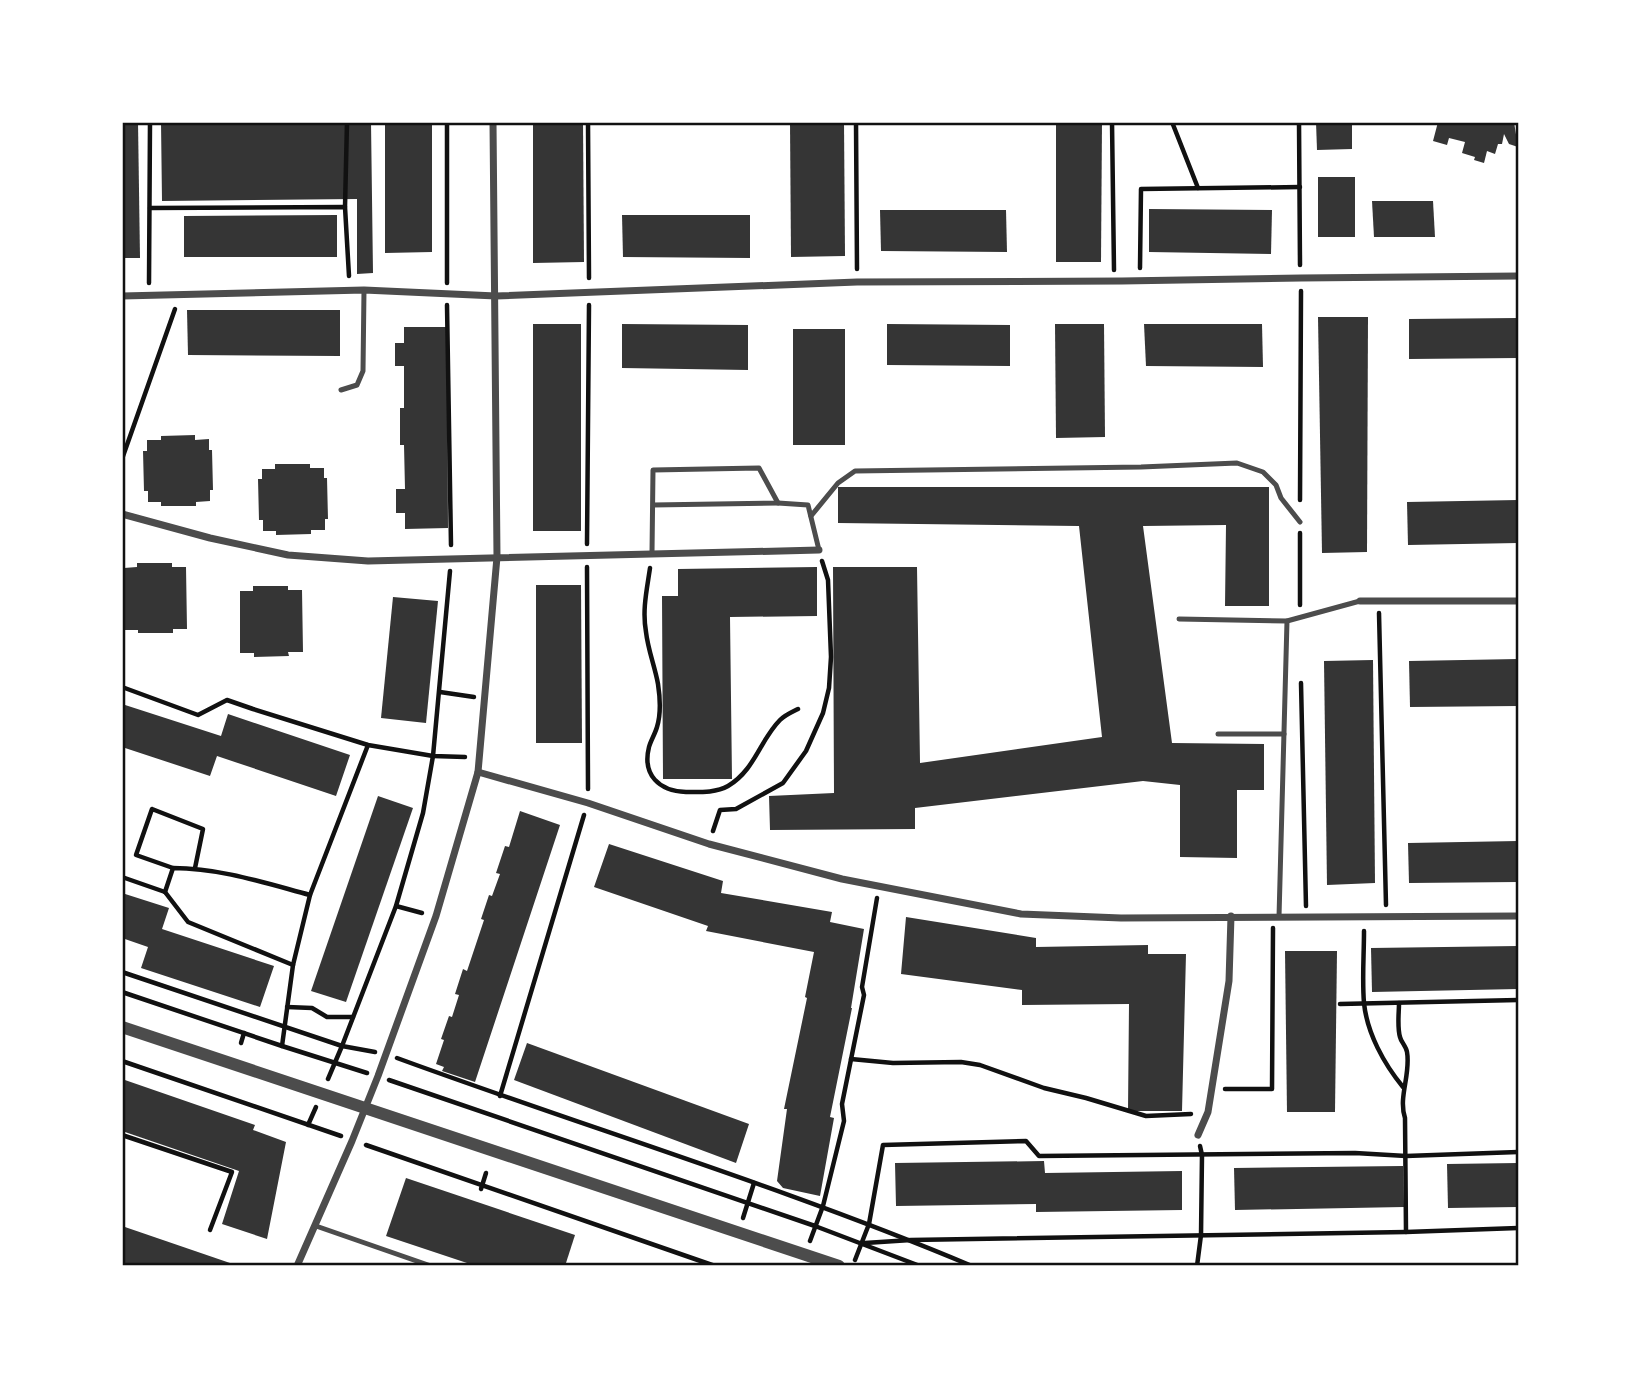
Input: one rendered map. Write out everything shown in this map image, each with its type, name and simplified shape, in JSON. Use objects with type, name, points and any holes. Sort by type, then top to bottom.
[{"type":"street","points":[[297,1265],[316,1226],[378,1076],[436,916],[478,772],[497,557],[493,122]]},
{"type":"street","points":[[122,296],[364,290],[496,296],[857,282],[1518,276]]},
{"type":"street","points":[[122,514],[210,538],[288,555],[368,561],[819,550]]},
{"type":"street","points":[[1360,601],[1518,601]]},
{"type":"street","points":[[478,772],[588,803],[709,844],[880,887],[1021,914],[1121,918],[1518,916]]},
{"type":"street","points":[[1198,1135],[1208,1112],[1229,981],[1231,916]]},
{"type":"street","points":[[122,1027],[839,1265]]},
{"type":"lane","points":[[341,390],[356,385],[363,371],[364,290]]},
{"type":"lane","points":[[811,516],[838,483],[855,471],[1237,463],[1263,472],[1276,485],[1281,498],[1300,522]]},
{"type":"lane","points":[[652,554],[653,470],[758,468],[779,503]]},
{"type":"lane","points":[[653,505],[808,505],[819,550]]},
{"type":"lane","points":[[1179,619],[1287,621],[1360,601]]},
{"type":"lane","points":[[1276,917],[1287,621]]},
{"type":"lane","points":[[1218,734],[1284,734]]},
{"type":"lane","points":[[316,1226],[430,1265]]},
{"type":"path","points":[[149,296],[150,122]]},
{"type":"path","points":[[347,122],[345,206],[349,290]]},
{"type":"path","points":[[308,1125],[396,906],[423,813],[433,756],[451,559],[447,122]]},
{"type":"path","points":[[500,1096],[588,803],[588,122]]},
{"type":"path","points":[[856,122],[857,282]]},
{"type":"path","points":[[1112,122],[1114,281]]},
{"type":"path","points":[[1172,122],[1198,188]]},
{"type":"path","points":[[1299,122],[1300,617]]},
{"type":"path","points":[[1140,281],[1141,189],[1300,187]]},
{"type":"path","points":[[150,208],[345,206]]},
{"type":"path","points":[[122,459],[180,295]]},
{"type":"path","points":[[709,844],[720,810],[736,810],[783,783],[806,751],[823,713],[829,688],[831,657],[828,580],[819,550]]},
{"type":"path","points":[[652,554],[645,595],[645,629],[658,683],[659,705],[658,725],[649,748],[648,766],[652,777],[662,788],[681,792],[705,792],[725,788],[742,775],[782,718],[799,709]]},
{"type":"path","points":[[1379,601],[1386,916]]},
{"type":"path","points":[[1301,682],[1306,917]]},
{"type":"path","points":[[122,687],[198,715],[227,700],[368,745],[433,756],[479,757]]},
{"type":"path","points":[[440,692],[485,698]]},
{"type":"path","points":[[282,1046],[293,965],[310,895],[368,745]]},
{"type":"path","points":[[195,868],[204,829],[152,810],[136,855],[173,868],[220,871],[310,895]]},
{"type":"path","points":[[165,892],[173,868]]},
{"type":"path","points":[[122,877],[165,892],[188,922],[293,965]]},
{"type":"path","points":[[815,1226],[844,1121],[842,1104],[880,887]]},
{"type":"path","points":[[396,906],[436,916]]},
{"type":"path","points":[[1364,916],[1364,1003],[1367,1022],[1379,1049],[1404,1088]]},
{"type":"path","points":[[1212,1089],[1272,1089],[1276,917]]},
{"type":"path","points":[[122,972],[342,1046],[386,1054],[500,1096],[822,1206],[972,1265]]},
{"type":"path","points":[[122,992],[378,1076],[815,1226],[920,1265]]},
{"type":"path","points":[[1340,1004],[1518,1000]]},
{"type":"path","points":[[1399,1003],[1400,1038],[1407,1050],[1403,1111],[1406,1232]]},
{"type":"path","points":[[287,1007],[312,1008],[327,1017],[353,1017]]},
{"type":"path","points":[[241,1043],[244,1033]]},
{"type":"path","points":[[851,1059],[893,1063],[961,1062],[980,1065],[1044,1088],[1146,1116],[1193,1114],[1204,1122]]},
{"type":"path","points":[[122,1061],[402,1156],[481,1187],[715,1265]]},
{"type":"path","points":[[122,1135],[232,1172],[211,1230]]},
{"type":"path","points":[[1197,1265],[1201,1235],[1202,1155],[1198,1135]]},
{"type":"path","points":[[853,1265],[869,1224],[883,1145],[1026,1141],[1039,1156],[1355,1153],[1406,1156],[1518,1152]]},
{"type":"path","points":[[481,1187],[486,1173]]},
{"type":"path","points":[[748,1203],[754,1183]]},
{"type":"path","points":[[862,1243],[1518,1228]]},
{"type":"building","points":[[122,122],[138,122],[140,258],[122,258]]},
{"type":"building","points":[[161,122],[371,122],[373,273],[357,274],[357,199],[162,201]]},
{"type":"building","points":[[385,122],[432,122],[432,252],[385,253]]},
{"type":"building","points":[[533,122],[583,122],[584,262],[533,263]]},
{"type":"building","points":[[790,122],[844,122],[845,256],[791,257]]},
{"type":"building","points":[[1056,122],[1102,122],[1101,262],[1056,262]]},
{"type":"building","points":[[1316,122],[1352,122],[1352,149],[1317,150]]},
{"type":"building","points":[[1438,122],[1514,122],[1518,147],[1509,144],[1504,134],[1502,144],[1498,144],[1495,154],[1487,151],[1484,163],[1474,160],[1475,157],[1462,153],[1465,142],[1449,138],[1447,145],[1433,141]]},
{"type":"building","points":[[1318,177],[1355,177],[1355,237],[1318,237]]},
{"type":"building","points":[[1372,201],[1433,201],[1435,237],[1374,237]]},
{"type":"building","points":[[1149,209],[1272,210],[1271,254],[1149,252]]},
{"type":"building","points":[[880,210],[1006,210],[1007,252],[881,251]]},
{"type":"building","points":[[337,215],[337,257],[184,257],[184,216]]},
{"type":"building","points":[[622,215],[750,215],[750,258],[623,257]]},
{"type":"building","points":[[187,310],[340,310],[340,356],[188,355]]},
{"type":"building","points":[[1318,317],[1368,317],[1367,552],[1322,553]]},
{"type":"building","points":[[1518,318],[1518,358],[1409,359],[1409,319]]},
{"type":"building","points":[[533,324],[581,324],[581,531],[533,531]]},
{"type":"building","points":[[622,324],[748,325],[748,370],[622,368]]},
{"type":"building","points":[[887,324],[1010,325],[1010,366],[887,365]]},
{"type":"building","points":[[1055,324],[1104,324],[1105,437],[1056,438]]},
{"type":"building","points":[[1144,324],[1262,324],[1263,367],[1146,366]]},
{"type":"building","points":[[404,327],[447,327],[448,528],[405,529],[405,513],[396,513],[396,489],[405,489],[404,445],[400,445],[400,408],[404,408],[404,366],[395,366],[395,343],[404,343]]},
{"type":"building","points":[[793,329],[845,329],[845,445],[793,445]]},
{"type":"building","points":[[195,435],[195,440],[209,439],[209,450],[212,450],[213,490],[210,490],[210,501],[196,502],[196,506],[161,506],[161,502],[148,502],[148,491],[144,491],[143,451],[147,451],[147,440],[161,440],[161,436]]},
{"type":"building","points":[[275,464],[310,464],[310,468],[324,468],[324,478],[327,478],[328,519],[325,519],[325,530],[311,530],[311,534],[276,535],[276,531],[263,531],[263,520],[259,520],[258,479],[262,479],[262,469],[275,469]]},
{"type":"building","points":[[838,487],[1269,487],[1269,606],[1225,606],[1226,525],[1143,526],[1172,743],[1264,744],[1264,790],[1237,790],[1237,858],[1180,857],[1180,785],[1143,781],[915,808],[915,829],[770,830],[769,796],[834,793],[833,567],[917,567],[920,763],[1102,737],[1079,526],[838,523]]},
{"type":"building","points":[[1518,500],[1518,543],[1408,545],[1407,502]]},
{"type":"building","points":[[137,563],[172,563],[172,567],[186,567],[187,629],[173,629],[173,633],[138,633],[138,630],[125,630],[124,568],[137,567]]},
{"type":"building","points":[[817,567],[817,616],[730,617],[732,779],[663,779],[662,596],[678,596],[678,569]]},
{"type":"building","points":[[536,585],[581,585],[582,743],[536,743]]},
{"type":"building","points":[[253,586],[288,586],[288,590],[302,590],[303,652],[288,652],[289,656],[254,657],[254,653],[240,653],[240,591],[253,591]]},
{"type":"building","points":[[393,597],[438,601],[426,723],[381,718]]},
{"type":"building","points":[[1518,659],[1518,706],[1410,707],[1409,661]]},
{"type":"building","points":[[1373,660],[1375,883],[1327,885],[1324,661]]},
{"type":"building","points":[[122,704],[221,736],[228,714],[350,755],[336,796],[217,756],[210,776],[122,747]]},
{"type":"building","points":[[378,796],[413,808],[346,1002],[311,991]]},
{"type":"building","points":[[520,811],[560,825],[475,1082],[442,1071],[444,1067],[436,1064],[444,1040],[441,1039],[459,995],[455,994],[463,969],[467,971],[484,920],[481,919],[489,895],[492,896],[500,874],[496,873],[505,846],[509,847]]},
{"type":"building","points":[[1518,841],[1518,882],[1409,883],[1408,843]]},
{"type":"building","points":[[609,844],[723,881],[721,893],[832,912],[830,922],[864,929],[852,1008],[830,1117],[834,1118],[820,1196],[783,1188],[777,1181],[787,1109],[784,1109],[814,952],[706,931],[708,926],[594,887]]},
{"type":"building","points":[[122,893],[169,908],[162,929],[274,966],[260,1007],[141,968],[148,947],[122,938]]},
{"type":"building","points":[[906,917],[1036,938],[1036,947],[1148,945],[1148,954],[1186,954],[1182,1111],[1128,1111],[1129,1004],[1022,1005],[1022,990],[901,974]]},
{"type":"building","points":[[1518,946],[1518,989],[1372,992],[1371,948]]},
{"type":"building","points":[[1285,951],[1337,951],[1335,1112],[1287,1112]]},
{"type":"building","points":[[527,1043],[749,1124],[736,1163],[514,1080]]},
{"type":"building","points":[[122,1079],[255,1125],[253,1130],[286,1142],[267,1239],[222,1224],[239,1171],[122,1131]]},
{"type":"building","points":[[1044,1161],[1045,1173],[1182,1171],[1182,1210],[1036,1212],[1036,1204],[896,1206],[895,1163]]},
{"type":"building","points":[[1518,1163],[1518,1207],[1448,1208],[1447,1164]]},
{"type":"building","points":[[1403,1166],[1404,1207],[1235,1210],[1234,1168]]},
{"type":"building","points":[[406,1178],[575,1235],[565,1266],[476,1266],[386,1236]]},
{"type":"building","points":[[122,1226],[230,1263],[230,1266],[127,1266],[122,1264]]}]
